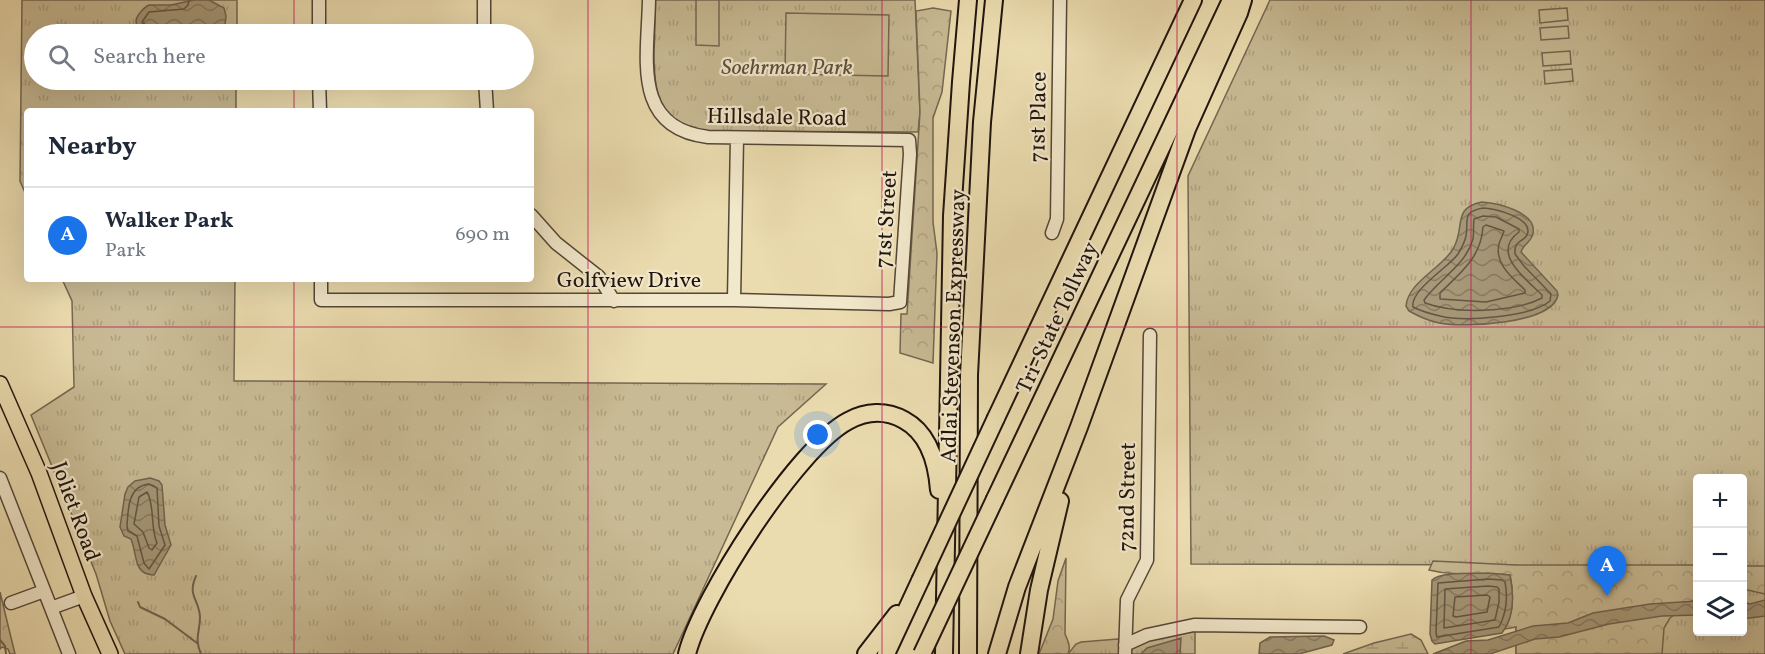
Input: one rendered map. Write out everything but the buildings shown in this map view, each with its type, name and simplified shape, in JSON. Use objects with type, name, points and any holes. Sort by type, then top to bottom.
[{"type":"highway","name":"Adlai Stevenson Expressway","points":[[944,654],[952,216],[960,82],[968,0]]},
{"type":"highway","name":"Adlai Stevenson Expressway","points":[[968,654],[969,375],[982,122],[994,0]]},
{"type":"highway","name":"Tri-State Tollway","points":[[886,654],[1193,0]]},
{"type":"highway","name":"Tri-State Tollway","points":[[922,654],[1231,0]]},
{"type":"highway","points":[[997,654],[1017,587],[1078,428],[1187,129],[1243,0]]},
{"type":"highway","points":[[687,654],[719,583],[766,509],[807,458],[830,434],[848,421],[864,414],[886,413],[899,417],[919,431],[930,449],[938,476],[946,571]]},
{"type":"highway","points":[[1029,654],[1039,590],[1078,428]]},
{"type":"highway","points":[[867,654],[917,586]]},
{"type":"main road","name":"Joliet Road","points":[[0,384],[39,472],[84,596],[110,654]]},
{"type":"street","points":[[319,0],[319,24]]},
{"type":"street","points":[[483,0],[484,24]]},
{"type":"street","name":"Hillsdale Road","points":[[649,0],[651,97],[658,112],[682,132],[708,137],[736,138],[909,140]]},
{"type":"street","name":"71st Place","points":[[1052,233],[1057,219],[1060,0]]},
{"type":"street","points":[[320,90],[320,108]]},
{"type":"street","points":[[485,90],[487,108]]},
{"type":"street","points":[[735,300],[736,138]]},
{"type":"street","name":"71st Street","points":[[900,302],[911,143],[909,140]]},
{"type":"street","points":[[534,218],[556,243],[599,277],[614,301]]},
{"type":"street","name":"Golfview Drive","points":[[321,282],[321,300],[735,300],[889,304],[900,302]]},
{"type":"street","name":"72nd Street","points":[[1125,649],[1127,600],[1147,560],[1150,335]]},
{"type":"street","points":[[0,477],[69,654]]},
{"type":"street","points":[[11,603],[44,591]]},
{"type":"street","points":[[51,608],[84,596]]},
{"type":"street","points":[[1125,649],[1147,635],[1183,626],[1360,627]]},
{"type":"green space","points":[[22,0],[237,0],[237,24],[24,24],[24,90],[236,90],[236,108],[24,108],[24,190],[20,181]]},
{"type":"green space","name":"Soehrman Park","points":[[655,0],[915,0],[920,112],[918,132],[709,131],[688,128],[669,114],[663,106],[656,86]]},
{"type":"green space","points":[[696,0],[719,0],[719,46],[696,45]]},
{"type":"green space","points":[[1270,0],[1765,0],[1765,654],[1516,654],[1516,565],[1191,564],[1188,176]]},
{"type":"green space","points":[[933,8],[951,11],[942,92],[933,118],[933,222],[937,253],[933,363],[900,353],[901,314],[907,314],[920,112],[916,11]]},
{"type":"green space","points":[[1567,8],[1568,20],[1540,23],[1539,10]]},
{"type":"green space","points":[[786,13],[889,15],[888,76],[785,74]]},
{"type":"green space","points":[[1568,26],[1569,38],[1541,40],[1540,28]]},
{"type":"green space","points":[[1570,51],[1571,64],[1543,66],[1542,53]]},
{"type":"green space","points":[[1572,69],[1573,81],[1545,84],[1544,71]]},
{"type":"green space","points":[[63,282],[235,282],[234,381],[826,384],[778,427],[673,654],[125,654],[110,621],[96,574],[31,415],[74,387],[72,301]]},
{"type":"green space","points":[[1066,558],[1065,634],[1069,651],[1068,654],[1039,654],[1053,619],[1058,581]]},
{"type":"green space","points":[[1433,561],[1516,565],[1693,565],[1693,600],[1670,618],[1664,628],[1662,654],[1516,654],[1516,627],[1505,629],[1512,603],[1510,575],[1429,570]]},
{"type":"green space","points":[[1747,566],[1765,566],[1765,594],[1747,590]]},
{"type":"green space","points":[[0,592],[15,654],[10,654],[8,649],[2,647],[0,649]]},
{"type":"green space","points":[[1195,630],[1195,654],[1068,654],[1076,644],[1081,642],[1118,639],[1142,642]]},
{"type":"green space","points":[[1411,634],[1421,640],[1428,654],[1343,654],[1374,643]]},
{"type":"water","points":[[194,0],[209,0],[224,8],[225,24],[137,24],[138,16],[149,5],[171,5]]},
{"type":"water","points":[[1482,202],[1515,210],[1529,219],[1533,226],[1533,233],[1521,252],[1557,291],[1558,295],[1552,305],[1524,318],[1467,325],[1435,322],[1409,311],[1406,306],[1408,297],[1419,282],[1453,249],[1466,209]]},
{"type":"water","points":[[150,478],[159,481],[162,485],[165,525],[171,545],[154,575],[143,572],[137,564],[131,539],[124,536],[120,527],[128,487],[135,481]]},
{"type":"water","points":[[1450,574],[1510,575],[1512,606],[1509,620],[1502,633],[1435,644],[1430,634],[1432,580]]},
{"type":"water","points":[[1765,600],[1765,616],[1747,618],[1747,603]]},
{"type":"water","points":[[1693,601],[1693,615],[1662,616],[1609,624],[1559,637],[1535,639],[1490,654],[1433,654],[1466,641],[1488,640],[1533,626],[1568,623],[1593,613],[1650,604]]},
{"type":"water","points":[[1324,636],[1334,640],[1332,645],[1299,654],[1259,654],[1260,643],[1270,637]]},
{"type":"water","points":[[1181,638],[1180,654],[1141,654],[1147,648]]},
{"type":"waterway","points":[[196,576],[193,593],[200,617],[198,639],[201,654]]},
{"type":"waterway","points":[[138,602],[140,607],[165,619],[197,643]]},
{"type":"waterway","points":[[0,640],[5,646],[6,654]]},
{"type":"place","name":"Walker Park","points":[[1607,596]]}]
